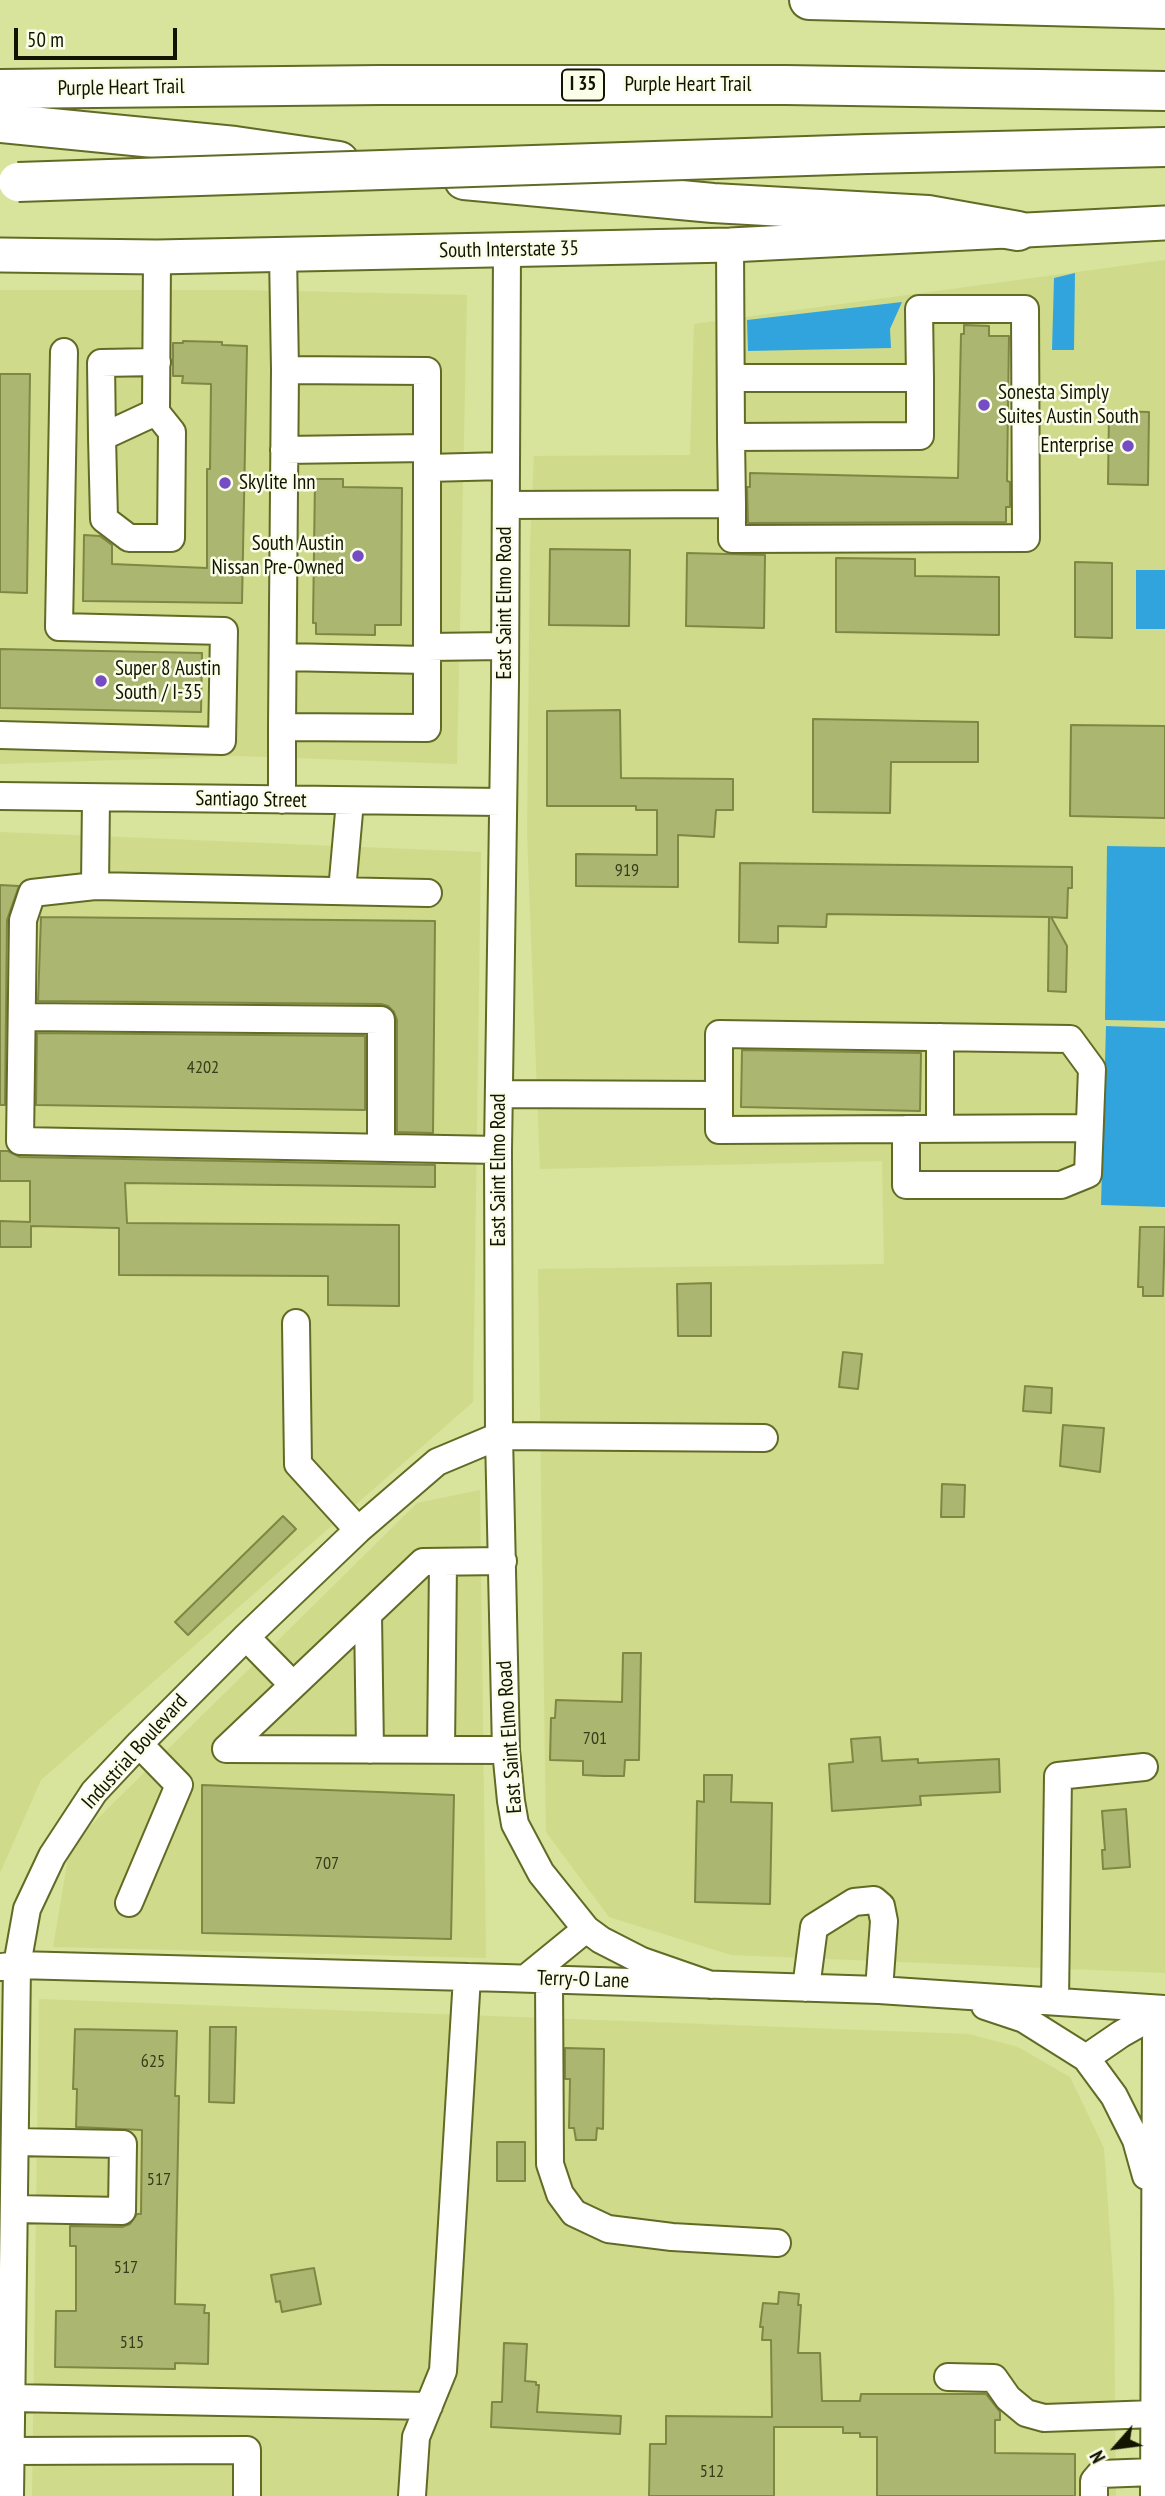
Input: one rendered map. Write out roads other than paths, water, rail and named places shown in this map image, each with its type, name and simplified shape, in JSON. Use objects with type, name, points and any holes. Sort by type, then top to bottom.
[{"type":"highway","points":[[809,0],[1165,9]]},
{"type":"highway","name":"Purple Heart Trail","points":[[0,89],[786,85],[1165,90]]},
{"type":"highway","points":[[0,123],[235,146],[468,181],[713,203],[929,215],[1018,231]]},
{"type":"highway","points":[[6,184],[867,154],[1165,147]]},
{"type":"main road","name":"South Interstate 35","points":[[0,255],[157,257],[730,245],[1165,223]]},
{"type":"street","points":[[730,245],[731,437],[732,539],[1026,538],[1025,309],[919,309],[920,436],[731,437]]},
{"type":"street","name":"East Saint Elmo Road","points":[[508,250],[498,1150],[499,1436],[506,1750],[515,1824],[541,1874],[586,1929],[601,1940],[642,1961],[711,1985]]},
{"type":"street","points":[[282,800],[285,370],[283,254]]},
{"type":"street","points":[[157,257],[157,362],[156,412],[172,432],[170,538],[129,538],[104,519],[102,363],[157,362]]},
{"type":"street","points":[[0,735],[222,741],[224,631],[59,627],[64,352]]},
{"type":"street","points":[[282,727],[427,728],[427,371],[285,370]]},
{"type":"street","points":[[731,378],[920,378]]},
{"type":"street","points":[[102,437],[156,412]]},
{"type":"street","points":[[284,450],[427,458],[505,466]]},
{"type":"street","points":[[506,505],[732,504]]},
{"type":"street","points":[[283,657],[427,653],[505,646]]},
{"type":"street","name":"Santiago Street","points":[[0,796],[502,802]]},
{"type":"street","points":[[95,886],[96,798]]},
{"type":"street","points":[[342,891],[350,801]]},
{"type":"street","points":[[428,893],[95,886],[32,892],[23,920],[20,1141],[498,1150]]},
{"type":"street","points":[[22,1017],[381,1020],[381,1149]]},
{"type":"street","points":[[906,1129],[906,1185],[1061,1185],[1088,1174],[1092,1069],[1070,1039],[719,1034],[719,1130],[1089,1128]]},
{"type":"street","points":[[940,1037],[940,1129]]},
{"type":"street","points":[[499,1094],[719,1095]]},
{"type":"street","points":[[296,1323],[298,1464],[358,1530]]},
{"type":"street","points":[[499,1436],[764,1438]]},
{"type":"street","name":"Industrial Boulevard","points":[[10,2496],[15,2142],[8,2051],[9,1966],[27,1909],[52,1856],[94,1792],[139,1744],[358,1530],[437,1462],[499,1436]]},
{"type":"street","points":[[503,1561],[423,1562],[226,1749],[506,1750]]},
{"type":"street","points":[[441,1750],[443,1562]]},
{"type":"street","points":[[368,1615],[370,1750]]},
{"type":"street","points":[[246,1637],[293,1685]]},
{"type":"street","points":[[129,1903],[179,1784],[139,1744]]},
{"type":"street","points":[[1055,2001],[1058,1776],[1144,1767]]},
{"type":"street","points":[[806,1988],[814,1927],[854,1902],[874,1900],[881,1906],[884,1921],[879,1990]]},
{"type":"street","points":[[586,1929],[538,1979],[550,2164],[560,2194],[574,2213],[608,2229],[672,2237],[777,2243]]},
{"type":"street","name":"Terry-O Lane","points":[[9,1966],[879,1990],[1165,2009]]},
{"type":"street","points":[[412,2496],[416,2437],[443,2371],[467,1977]]},
{"type":"street","points":[[944,1994],[1024,2019],[1086,2058],[1114,2096],[1136,2140],[1155,2208]]},
{"type":"street","points":[[1086,2058],[1165,2009]]},
{"type":"street","points":[[1094,2496],[1094,2481],[1100,2474],[1154,2484],[1156,2039],[1158,2024],[1165,2009]]},
{"type":"street","points":[[14,2209],[122,2211],[123,2144],[15,2142]]},
{"type":"street","points":[[948,2377],[994,2378],[1008,2398],[1026,2413],[1044,2418],[1154,2414]]},
{"type":"street","points":[[12,2398],[429,2406]]},
{"type":"street","points":[[11,2451],[247,2450],[247,2496]]},
{"type":"water","points":[[1075,273],[1074,350],[1052,350],[1054,278]]},
{"type":"water","points":[[902,302],[890,329],[891,348],[748,351],[747,320]]},
{"type":"water","points":[[1136,570],[1165,570],[1165,629],[1136,629]]},
{"type":"water","points":[[1107,846],[1165,847],[1165,1021],[1105,1020]]},
{"type":"water","points":[[1106,1026],[1165,1028],[1165,1207],[1101,1205]]},
{"type":"place","name":"Sonesta Simply Suites Austin South","points":[[984,405]]},
{"type":"place","name":"Enterprise","points":[[1128,446]]},
{"type":"place","name":"Skylite Inn","points":[[225,483]]},
{"type":"place","name":"South Austin Nissan Pre-Owned","points":[[358,556]]},
{"type":"place","name":"Super 8 Austin South / I-35","points":[[101,681]]}]
